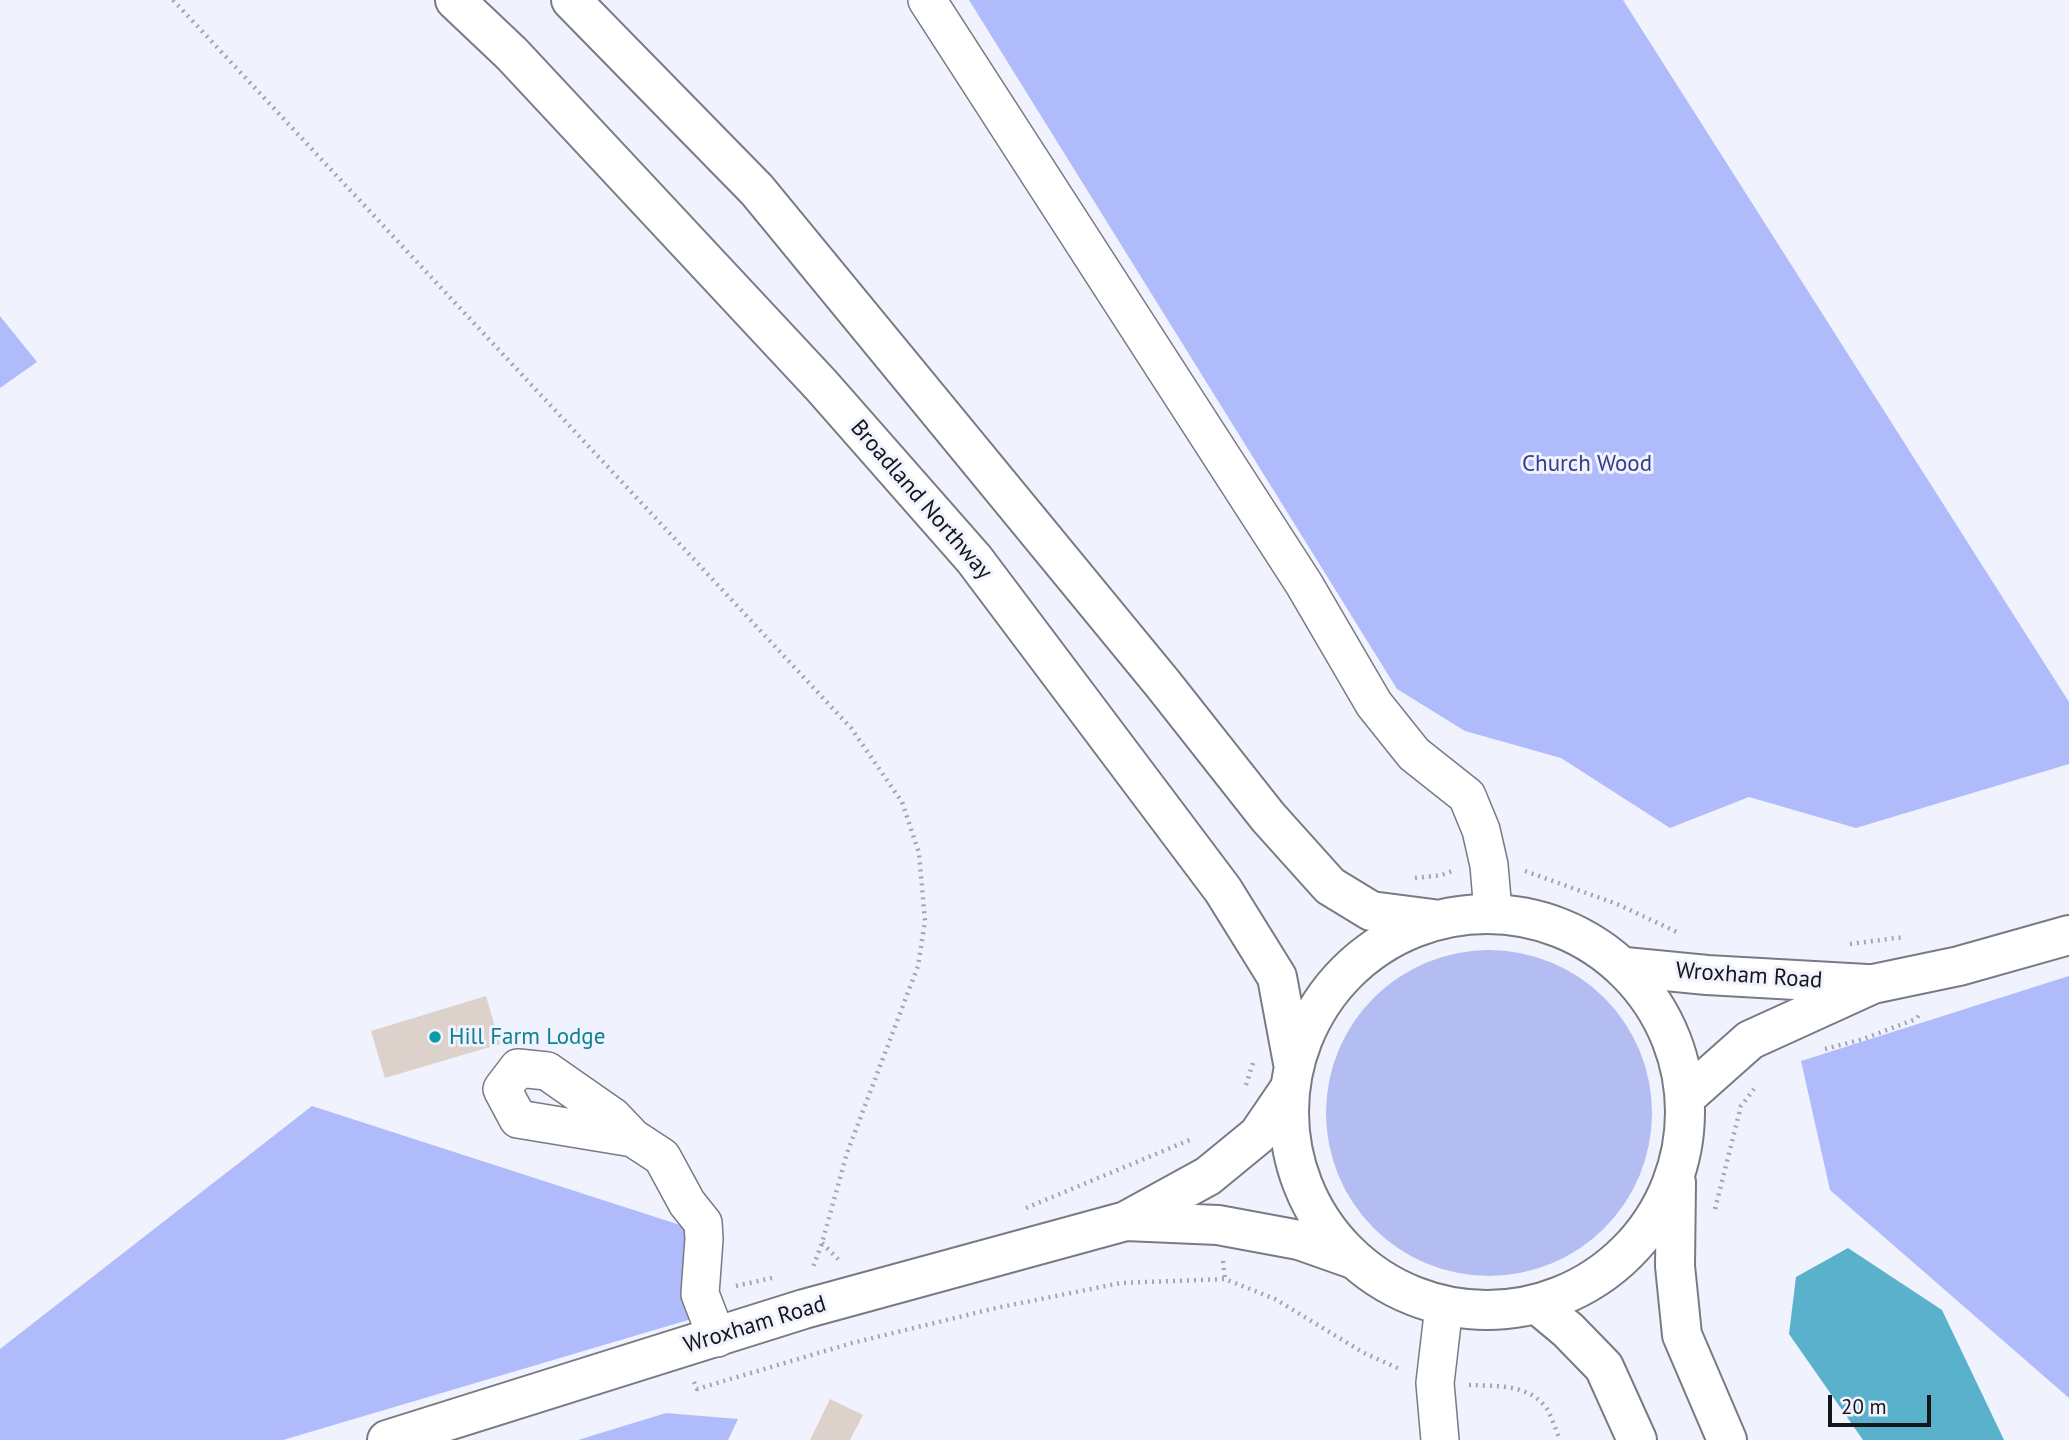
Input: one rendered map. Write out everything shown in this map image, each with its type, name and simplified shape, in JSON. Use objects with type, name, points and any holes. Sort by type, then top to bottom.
[{"type":"main road","name":"Broadland Northway","points":[[455,0],[512,54],[821,385],[974,559],[1223,890],[1277,977],[1290,1077],[1292,1153],[1314,1211],[1353,1259]]},
{"type":"main road","points":[[570,0],[757,190],[1163,684],[1268,817],[1330,886],[1371,911],[1433,919],[1493,912],[1541,920],[1586,938],[1625,967],[1668,1026],[1687,1096],[1686,1137],[1676,1177],[1675,1266],[1682,1335],[1727,1440]]},
{"type":"main road","name":"Wroxham Road","points":[[387,1440],[804,1309],[1126,1221],[1208,1175],[1258,1135],[1290,1077],[1321,1000],[1370,950],[1433,919]]},
{"type":"main road","name":"Wroxham Road","points":[[1687,1096],[1750,1040],[1873,984],[1959,966],[2069,935]]},
{"type":"main road","name":"Wroxham Road","points":[[1625,967],[1707,975],[1873,984]]},
{"type":"main road","points":[[1353,1259],[1395,1289],[1444,1306],[1491,1311],[1538,1305],[1597,1279],[1645,1234],[1676,1177]]},
{"type":"main road","name":"Wroxham Road","points":[[1126,1221],[1218,1224],[1299,1240],[1353,1259]]},
{"type":"main road","points":[[1538,1305],[1568,1330],[1604,1367],[1637,1440]]},
{"type":"lane","points":[[927,0],[1304,584],[1374,704],[1413,754],[1467,796],[1481,830],[1489,865],[1493,912]]},
{"type":"lane","points":[[633,1138],[662,1157],[687,1203],[703,1223],[700,1294],[717,1338]]},
{"type":"lane","points":[[1440,1440],[1435,1383],[1444,1306]]},
{"type":"path","points":[[173,0],[851,728],[902,802],[919,853],[925,921],[918,966],[847,1153],[812,1269],[804,1309]]},
{"type":"path","points":[[1245,1088],[1254,1059],[1254,1048]]},
{"type":"path","points":[[1714,1210],[1741,1106],[1755,1088]]},
{"type":"path","points":[[1014,1213],[1187,1142],[1198,1135]]},
{"type":"path","points":[[822,1243],[832,1256],[849,1268]]},
{"type":"path","points":[[678,1348],[697,1389],[852,1343],[996,1308],[1121,1283],[1225,1279]]},
{"type":"shaded area","points":[[1489,950],[1536,957],[1551,963],[1579,978],[1604,998],[1624,1023],[1639,1051],[1645,1066],[1652,1113],[1645,1160],[1639,1175],[1624,1203],[1604,1228],[1579,1248],[1551,1263],[1536,1269],[1489,1276],[1442,1269],[1427,1263],[1399,1248],[1374,1228],[1354,1203],[1339,1175],[1333,1160],[1326,1113],[1333,1066],[1339,1051],[1354,1023],[1374,998],[1399,978],[1427,963],[1442,957]]},
{"type":"shaded area","points":[[1848,1248],[1942,1310],[2004,1440],[1863,1440],[1789,1334],[1796,1277]]},
{"type":"green space","name":"Church Wood","points":[[969,0],[1623,0],[2069,702],[2069,764],[1856,828],[1749,797],[1670,828],[1561,758],[1465,731],[1397,689]]},
{"type":"green space","points":[[0,316],[37,362],[0,388]]},
{"type":"green space","points":[[2069,976],[2069,1398],[1830,1190],[1801,1061]]},
{"type":"green space","points":[[312,1106],[714,1236],[722,1310],[283,1440],[0,1440],[0,1349]]},
{"type":"green space","points":[[666,1413],[738,1419],[728,1440],[578,1440]]},
{"type":"building","name":"Hill Farm Lodge","points":[[486,996],[500,1044],[385,1078],[371,1031]]},
{"type":"building","points":[[830,1399],[863,1415],[850,1440],[810,1440]]},
{"type":"place","name":"Hill Farm Lodge","points":[[435,1037]]}]
